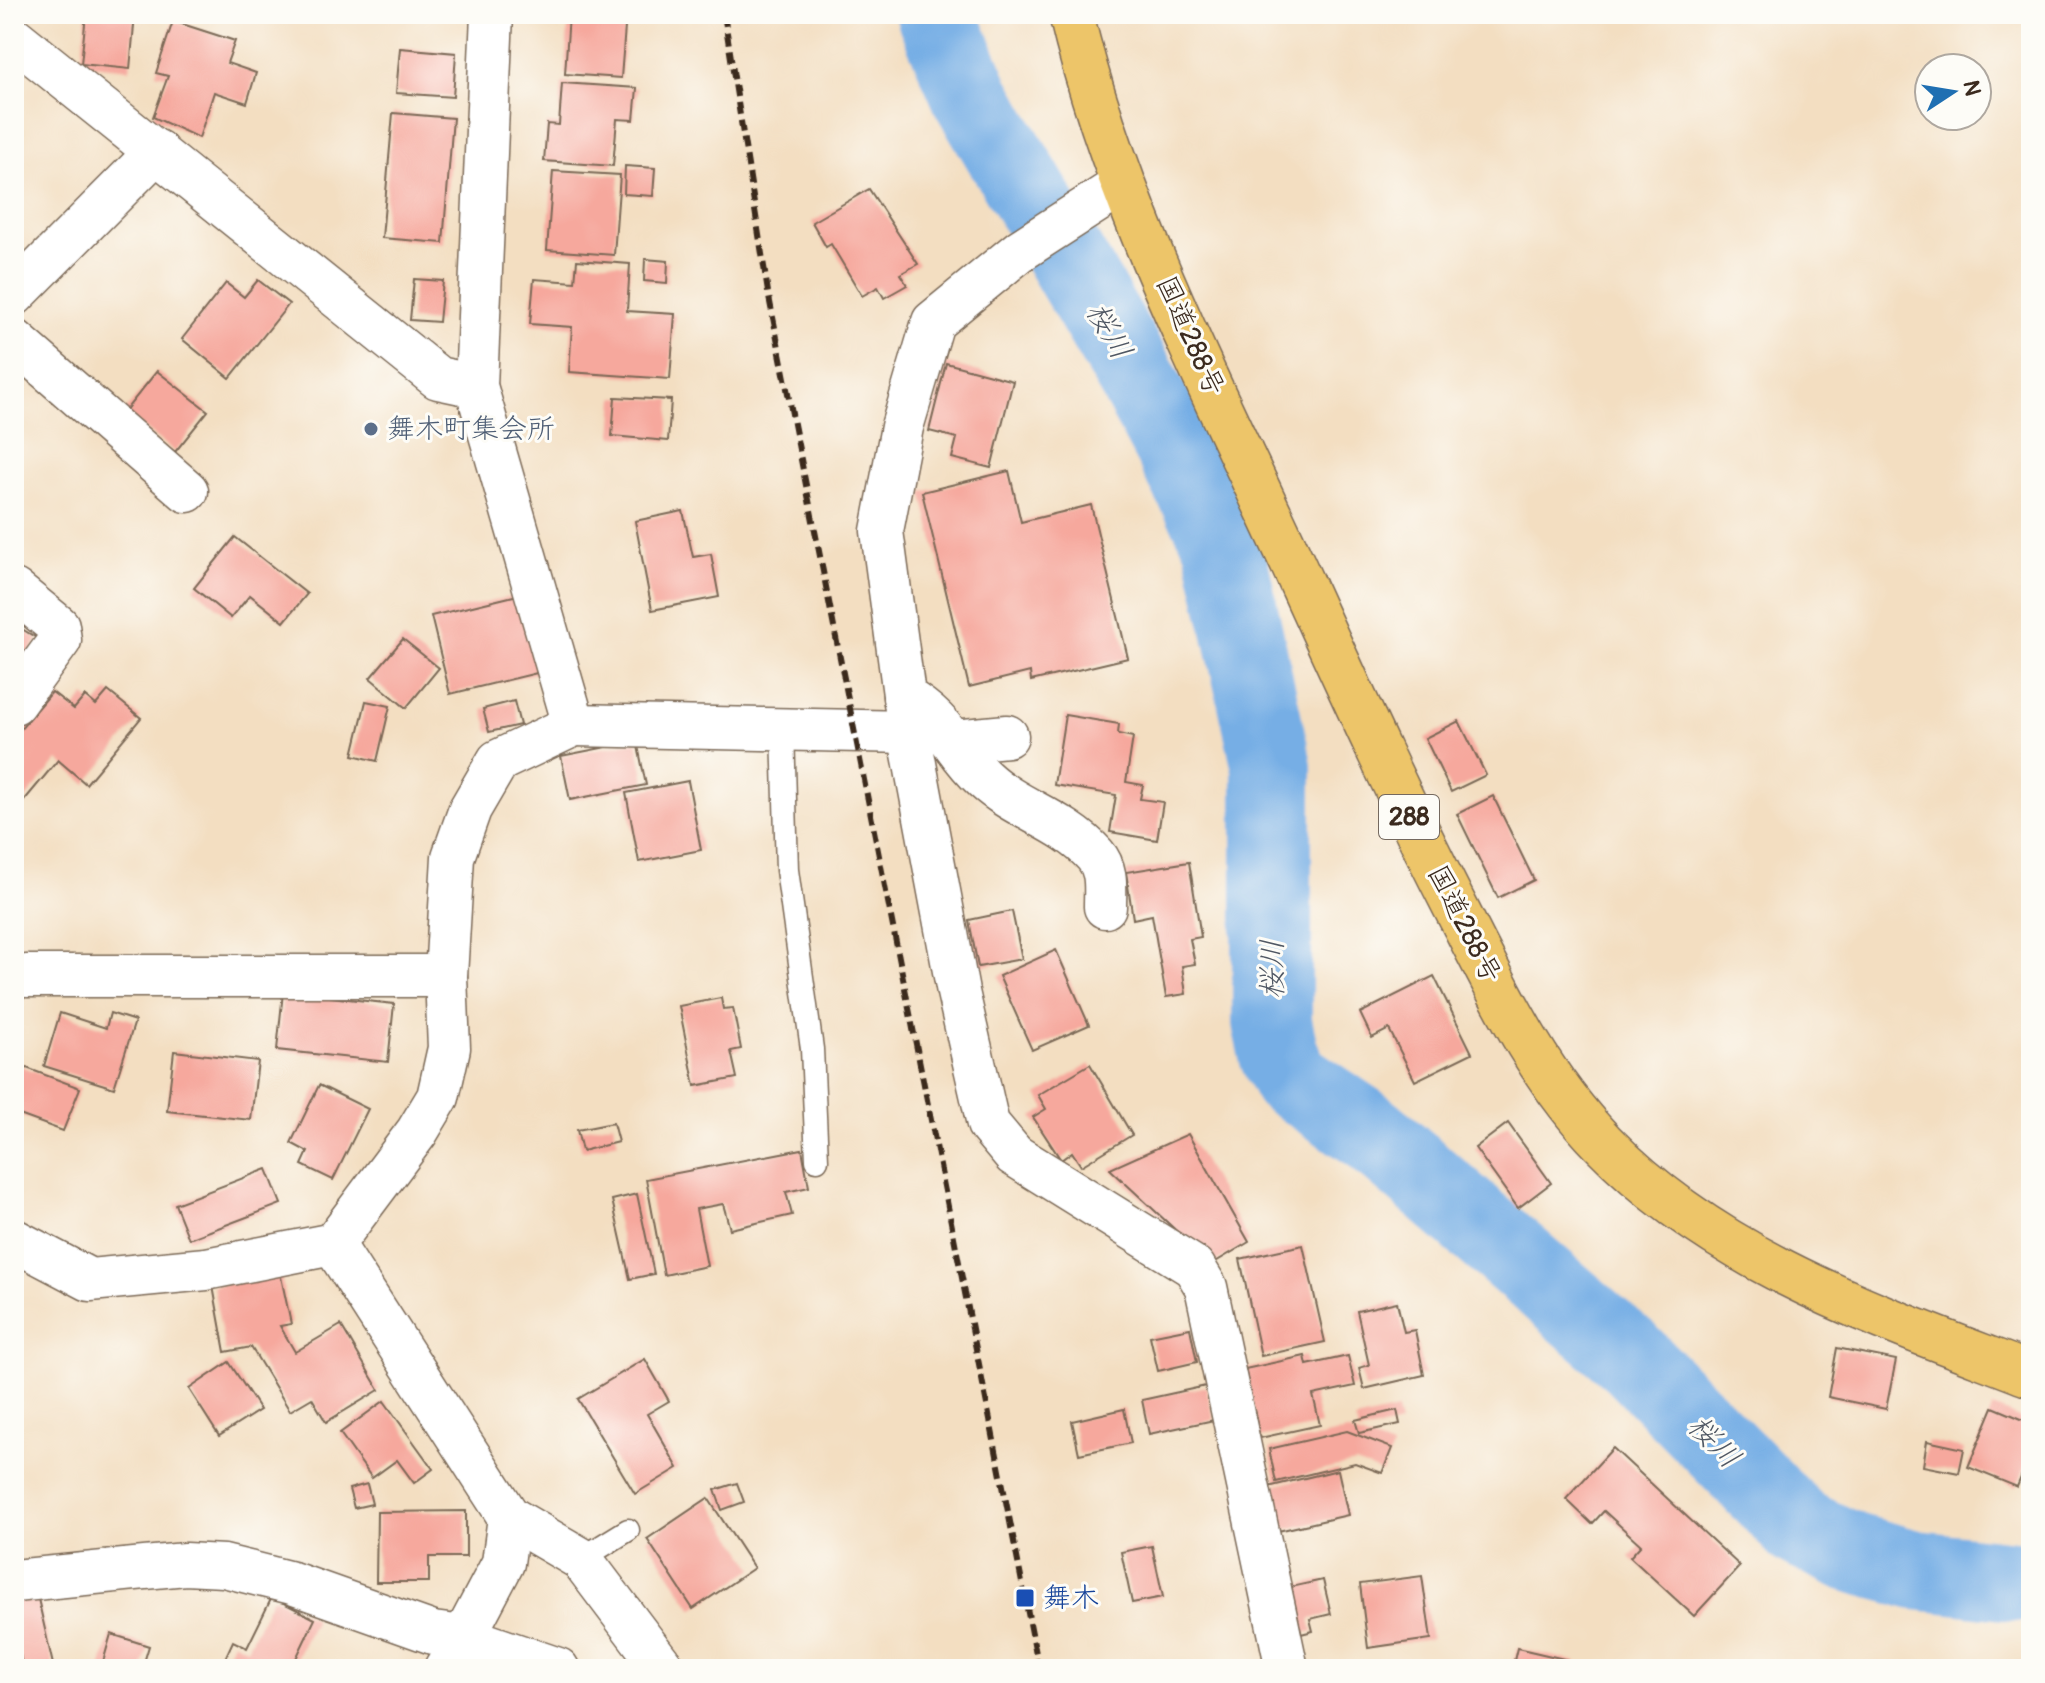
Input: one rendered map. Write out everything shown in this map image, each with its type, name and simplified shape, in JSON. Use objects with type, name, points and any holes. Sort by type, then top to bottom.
[{"type":"highway","name":"国道288号","points":[[1071,14],[1122,185],[1414,826],[1507,1007],[1556,1090],[1603,1144],[1700,1227],[1863,1310],[2031,1375]]},
{"type":"street","points":[[492,14],[476,386],[574,725]]},
{"type":"street","points":[[14,38],[438,378],[476,386]]},
{"type":"street","points":[[14,295],[157,151]]},
{"type":"street","points":[[1122,185],[1077,211],[1021,250],[933,322],[902,427],[882,531],[907,715],[958,992],[988,1124],[1014,1155],[1194,1267],[1206,1287],[1287,1669]]},
{"type":"street","points":[[14,340],[187,491]]},
{"type":"street","points":[[14,590],[58,626],[60,640],[14,703]]},
{"type":"street","points":[[14,1240],[90,1280],[218,1267],[333,1244],[417,1132],[438,1097],[449,1048],[446,976],[453,857],[488,773],[511,753],[574,725],[783,729],[907,715],[940,721],[984,779],[1008,797],[1071,833],[1097,856],[1105,871],[1105,907]]},
{"type":"street","points":[[954,741],[1007,736]]},
{"type":"street","points":[[26,976],[446,976]]},
{"type":"street","points":[[333,1244],[509,1517],[581,1559],[664,1669]]},
{"type":"street","points":[[455,1653],[503,1563],[509,1517]]},
{"type":"street","points":[[14,1581],[185,1564],[224,1566],[292,1583],[433,1633],[455,1653],[558,1669]]},
{"type":"lane","points":[[783,729],[787,870],[812,1049],[817,1160]]},
{"type":"lane","points":[[581,1559],[628,1530]]},
{"type":"building","points":[[86,14],[135,14],[130,69],[81,64]]},
{"type":"building","points":[[569,14],[626,14],[621,78],[565,74]]},
{"type":"building","points":[[173,21],[235,41],[227,63],[256,73],[247,103],[214,92],[199,138],[153,117],[168,76],[156,73]]},
{"type":"building","points":[[400,48],[456,53],[453,97],[396,93]]},
{"type":"building","points":[[562,83],[637,88],[634,120],[617,119],[613,166],[544,161],[547,124],[559,125]]},
{"type":"building","points":[[393,113],[453,118],[443,243],[382,238]]},
{"type":"building","points":[[625,166],[655,168],[653,196],[624,194]]},
{"type":"building","points":[[553,171],[620,175],[614,255],[547,250]]},
{"type":"building","points":[[869,189],[918,264],[900,274],[907,285],[884,298],[878,287],[862,296],[831,244],[826,247],[812,222]]},
{"type":"building","points":[[645,259],[668,261],[667,283],[644,281]]},
{"type":"building","points":[[577,260],[630,264],[627,311],[675,314],[670,379],[569,372],[572,327],[530,324],[534,279],[575,282]]},
{"type":"building","points":[[414,279],[443,281],[439,322],[410,320]]},
{"type":"building","points":[[258,280],[289,304],[230,378],[182,339],[226,283],[244,297]]},
{"type":"building","points":[[946,363],[1013,381],[991,468],[952,458],[957,438],[929,431]]},
{"type":"building","points":[[157,371],[208,411],[175,452],[124,412]]},
{"type":"building","points":[[615,397],[671,400],[668,441],[612,436]]},
{"type":"building","points":[[1009,471],[1021,522],[1091,505],[1128,658],[1031,681],[1030,672],[969,687],[922,492]]},
{"type":"building","points":[[683,511],[693,557],[711,554],[719,597],[652,610],[635,521]]},
{"type":"building","points":[[235,537],[307,594],[284,622],[250,595],[231,618],[194,588]]},
{"type":"building","points":[[518,595],[537,673],[450,694],[431,616]]},
{"type":"building","points":[[14,624],[38,639],[14,675]]},
{"type":"building","points":[[403,639],[439,668],[406,708],[370,678]]},
{"type":"building","points":[[108,691],[141,718],[86,784],[58,760],[23,802],[14,794],[14,737],[52,692],[74,709],[85,696],[96,705]]},
{"type":"building","points":[[366,701],[390,706],[377,761],[353,755]]},
{"type":"building","points":[[514,701],[520,725],[489,732],[483,709]]},
{"type":"building","points":[[1065,715],[1119,724],[1118,734],[1133,737],[1126,782],[1143,785],[1140,799],[1163,802],[1157,840],[1110,832],[1116,795],[1054,785]]},
{"type":"building","points":[[1459,721],[1486,775],[1451,792],[1425,738]]},
{"type":"building","points":[[637,741],[646,785],[570,800],[561,756]]},
{"type":"building","points":[[688,781],[701,850],[639,862],[626,793]]},
{"type":"building","points":[[1493,796],[1534,880],[1498,898],[1457,814]]},
{"type":"building","points":[[1189,862],[1201,937],[1190,939],[1195,964],[1182,966],[1186,994],[1166,997],[1152,915],[1133,919],[1126,872]]},
{"type":"building","points":[[1012,911],[1022,959],[978,967],[969,920]]},
{"type":"building","points":[[1056,950],[1089,1025],[1032,1050],[999,976]]},
{"type":"building","points":[[1434,976],[1472,1053],[1415,1081],[1389,1029],[1372,1038],[1360,1013]]},
{"type":"building","points":[[283,992],[394,1004],[388,1062],[277,1050]]},
{"type":"building","points":[[721,998],[723,1009],[733,1008],[741,1049],[731,1051],[737,1078],[695,1086],[679,1006]]},
{"type":"building","points":[[60,1013],[106,1028],[110,1013],[135,1021],[114,1088],[44,1066]]},
{"type":"building","points":[[174,1051],[258,1061],[251,1120],[167,1111]]},
{"type":"building","points":[[16,1064],[80,1088],[63,1131],[14,1113]]},
{"type":"building","points":[[1090,1064],[1132,1135],[1081,1166],[1072,1152],[1061,1160],[1033,1117],[1046,1109],[1038,1095]]},
{"type":"building","points":[[319,1085],[368,1109],[333,1180],[302,1165],[308,1152],[291,1143]]},
{"type":"building","points":[[613,1123],[618,1142],[582,1151],[577,1130]]},
{"type":"building","points":[[1508,1123],[1551,1183],[1518,1208],[1475,1148]]},
{"type":"building","points":[[1188,1134],[1249,1242],[1212,1264],[1110,1169]]},
{"type":"building","points":[[802,1149],[809,1187],[786,1192],[792,1215],[730,1229],[723,1204],[696,1209],[707,1266],[664,1275],[646,1179]]},
{"type":"building","points":[[267,1169],[281,1204],[189,1239],[175,1204]]},
{"type":"building","points":[[637,1194],[654,1274],[630,1279],[612,1200]]},
{"type":"building","points":[[1303,1245],[1325,1342],[1261,1356],[1240,1259]]},
{"type":"building","points":[[280,1272],[291,1324],[280,1326],[295,1352],[341,1325],[379,1390],[326,1422],[312,1398],[290,1411],[251,1347],[225,1352],[213,1286]]},
{"type":"building","points":[[1397,1302],[1404,1332],[1415,1330],[1424,1375],[1364,1389],[1359,1368],[1369,1365],[1357,1311]]},
{"type":"building","points":[[1190,1328],[1197,1362],[1158,1371],[1150,1336]]},
{"type":"building","points":[[1837,1348],[1896,1360],[1886,1409],[1828,1397]]},
{"type":"building","points":[[1305,1356],[1307,1365],[1348,1356],[1355,1386],[1313,1395],[1320,1425],[1260,1438],[1245,1369]]},
{"type":"building","points":[[645,1359],[669,1401],[647,1414],[678,1468],[635,1494],[578,1399]]},
{"type":"building","points":[[229,1362],[260,1410],[219,1436],[189,1389]]},
{"type":"building","points":[[1206,1386],[1214,1420],[1149,1434],[1142,1400]]},
{"type":"building","points":[[384,1401],[433,1469],[414,1483],[397,1460],[372,1478],[340,1433]]},
{"type":"building","points":[[1993,1407],[2031,1423],[2031,1453],[2017,1487],[1968,1467]]},
{"type":"building","points":[[1124,1409],[1131,1443],[1079,1454],[1072,1421]]},
{"type":"building","points":[[1397,1410],[1400,1424],[1359,1433],[1355,1420]]},
{"type":"building","points":[[1347,1431],[1392,1448],[1382,1473],[1355,1463],[1276,1482],[1269,1449]]},
{"type":"building","points":[[1927,1441],[1964,1449],[1959,1473],[1923,1466]]},
{"type":"building","points":[[1613,1448],[1740,1566],[1694,1616],[1630,1557],[1641,1545],[1604,1511],[1592,1524],[1566,1499]]},
{"type":"building","points":[[1338,1470],[1348,1515],[1278,1531],[1268,1487]]},
{"type":"building","points":[[737,1483],[744,1502],[722,1510],[715,1490]]},
{"type":"building","points":[[367,1484],[372,1504],[354,1508],[349,1489]]},
{"type":"building","points":[[708,1498],[754,1568],[693,1609],[647,1539]]},
{"type":"building","points":[[466,1511],[466,1557],[429,1557],[429,1582],[376,1582],[377,1512]]},
{"type":"building","points":[[1152,1546],[1163,1597],[1132,1603],[1121,1552]]},
{"type":"building","points":[[1422,1576],[1431,1639],[1368,1648],[1360,1584]]},
{"type":"building","points":[[1323,1580],[1331,1614],[1310,1619],[1313,1631],[1301,1634],[1291,1587]]},
{"type":"building","points":[[36,1590],[54,1669],[23,1669],[14,1625],[14,1595]]},
{"type":"building","points":[[272,1597],[315,1619],[291,1669],[221,1667],[233,1641],[247,1648]]},
{"type":"building","points":[[111,1634],[149,1646],[142,1669],[101,1669]]},
{"type":"building","points":[[1517,1648],[1577,1662],[1575,1669],[1512,1669]]},
{"type":"waterway","name":"桜川","points":[[936,14],[972,97],[1139,382],[1223,541],[1272,767],[1272,1022],[1279,1055],[1291,1079],[1373,1134],[1633,1359],[1799,1528],[1853,1553],[1916,1570],[2031,1583]]},
{"type":"railway","points":[[724,14],[768,292],[1039,1669]]},
{"type":"place","name":"舞木町集会所","points":[[371,429]]},
{"type":"place","name":"舞木","points":[[1025,1598]]}]
